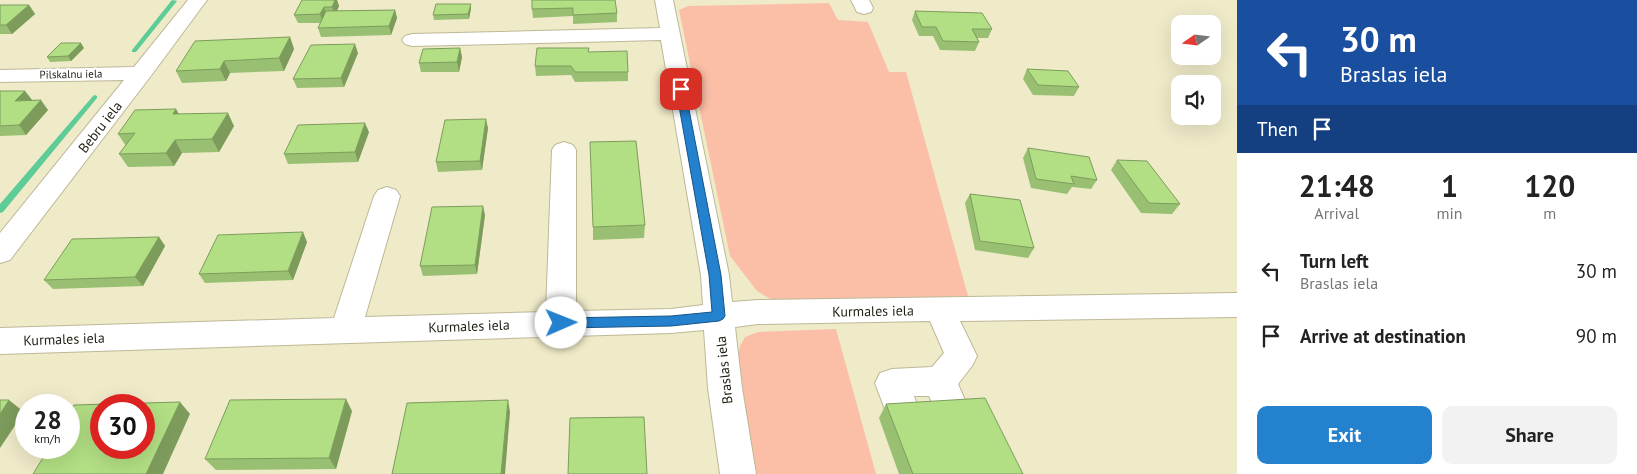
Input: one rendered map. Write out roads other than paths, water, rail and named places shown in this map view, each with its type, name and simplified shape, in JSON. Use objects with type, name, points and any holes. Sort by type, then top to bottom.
[{"type":"street","name":"Bebru iela","points":[[0,253],[143,73],[198,0]]},
{"type":"street","name":"Braslas iela","points":[[664,0],[715,275],[725,388],[738,474]]},
{"type":"street","points":[[412,40],[670,34]]},
{"type":"street","name":"Pilskalnu iela","points":[[0,76],[143,73]]},
{"type":"street","points":[[561,323],[564,150]]},
{"type":"street","points":[[346,330],[387,196]]},
{"type":"street","name":"Kurmales iela","points":[[0,341],[671,321],[758,312],[1237,305]]},
{"type":"street","points":[[904,417],[892,383],[940,381],[960,356],[940,310]]},
{"type":"street","points":[[940,381],[954,414]]},
{"type":"waterway","points":[[134,51],[174,1]]},
{"type":"waterway","points":[[0,210],[95,97]]}]
